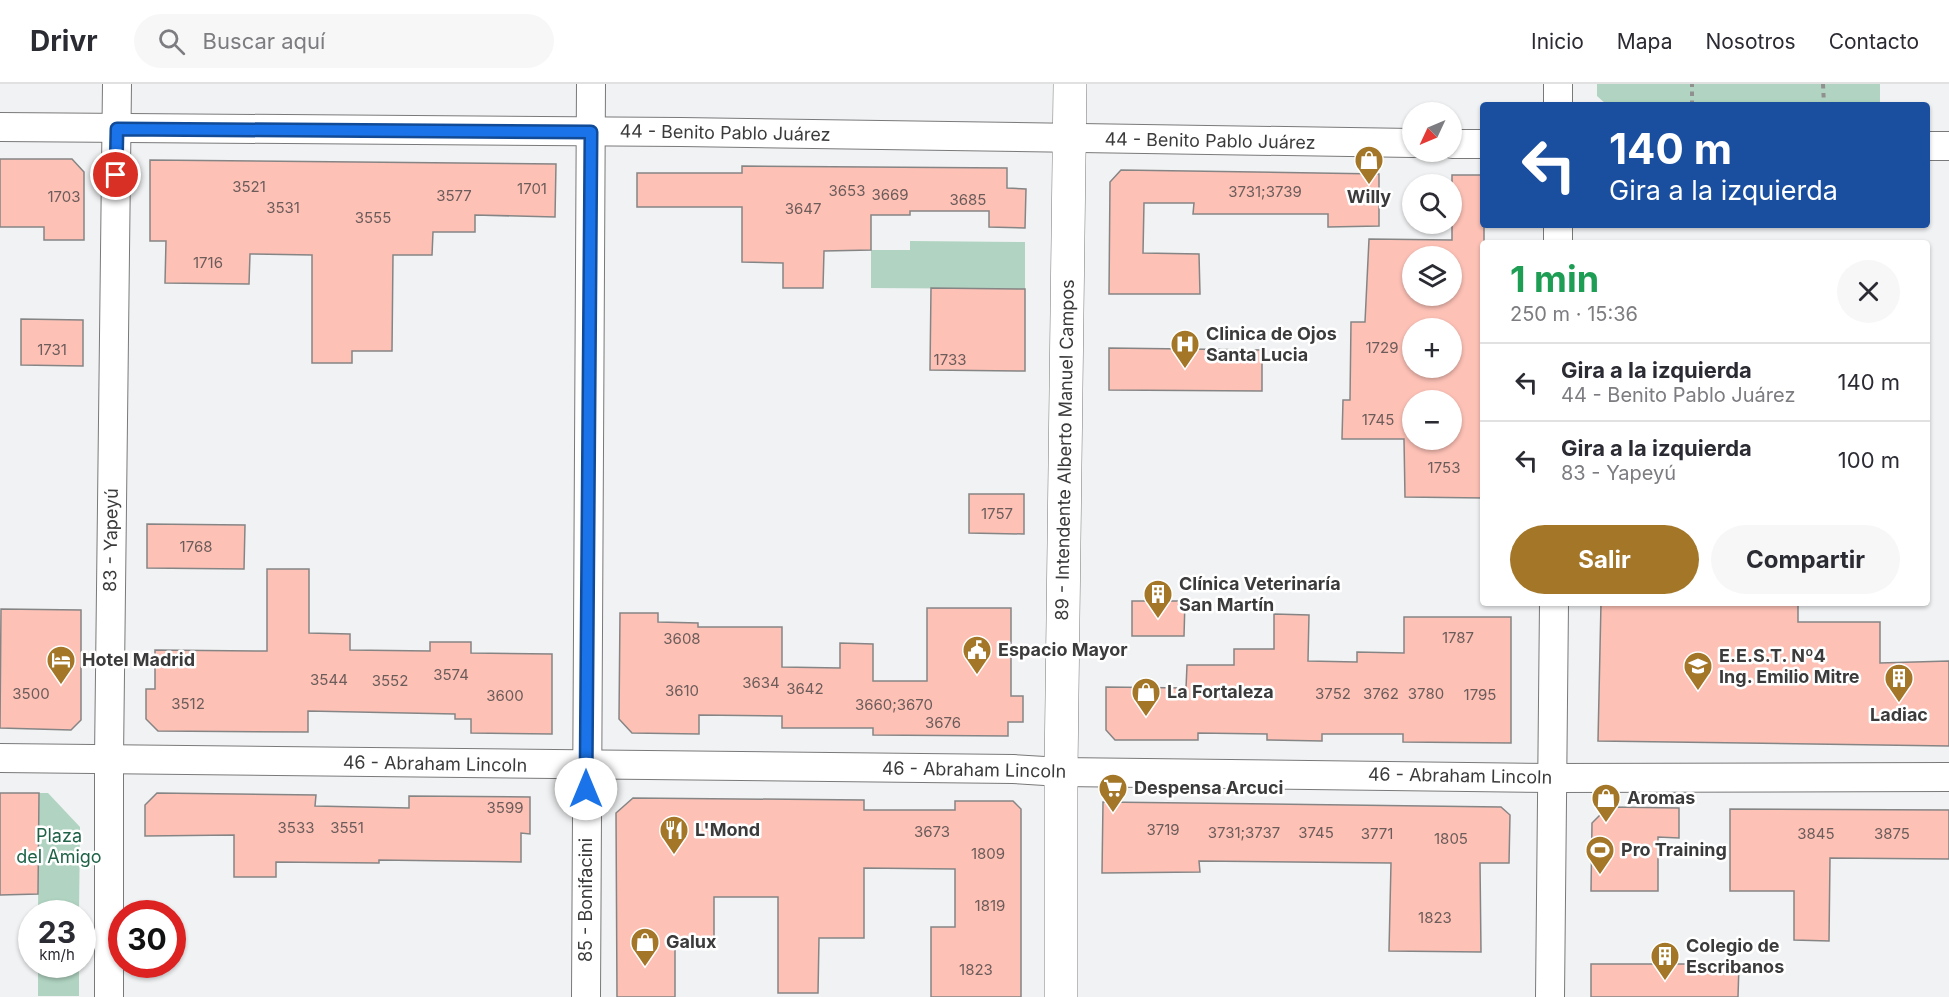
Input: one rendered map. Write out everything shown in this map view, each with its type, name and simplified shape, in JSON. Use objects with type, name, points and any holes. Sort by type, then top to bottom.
[{"type":"street","name":"83 - Yapeyú","points":[[109,997],[109,758],[117,84]]},
{"type":"street","name":"85 - Bonifacini","points":[[586,997],[591,84]]},
{"type":"street","name":"89 - Intendente Alberto Manuel Campos","points":[[1061,997],[1061,772],[1070,84]]},
{"type":"street","points":[[1558,84],[1558,102]]},
{"type":"street","name":"44 - Benito Pablo Juárez","points":[[0,128],[591,132],[1402,143]]},
{"type":"street","points":[[1462,144],[1480,144]]},
{"type":"street","points":[[1930,146],[1949,146]]},
{"type":"street","points":[[1550,997],[1554,606]]},
{"type":"street","name":"46 - Abraham Lincoln","points":[[0,758],[1553,777],[1949,777]]},
{"type":"path","points":[[1692,84],[1692,102]]},
{"type":"path","points":[[1823,84],[1824,102]]},
{"type":"green space","points":[[1597,84],[1880,84],[1880,102],[1604,102],[1597,96]]},
{"type":"green space","points":[[910,241],[1025,242],[1025,289],[871,288],[871,250],[910,250]]},
{"type":"green space","name":"Plaza del Amigo","points":[[39,793],[48,793],[80,827],[79,900],[38,900]]},
{"type":"green space","points":[[38,978],[79,978],[79,996],[38,996]]},
{"type":"building","points":[[0,159],[72,159],[84,172],[84,240],[44,240],[44,227],[0,227]]},
{"type":"building","points":[[150,160],[556,164],[555,217],[475,215],[475,232],[433,232],[432,255],[393,255],[392,351],[352,351],[352,363],[312,363],[312,255],[250,254],[249,284],[165,283],[166,241],[150,241]]},
{"type":"building","points":[[742,166],[1007,168],[1007,188],[1026,189],[1025,228],[989,227],[989,211],[910,211],[910,215],[871,215],[871,250],[824,251],[823,288],[783,288],[783,263],[742,262],[742,207],[637,207],[637,173],[742,173]]},
{"type":"building","points":[[1121,170],[1379,174],[1379,226],[1328,227],[1328,214],[1193,214],[1194,203],[1144,203],[1143,253],[1199,254],[1200,294],[1109,294],[1110,182]]},
{"type":"building","points":[[1462,175],[1480,175],[1480,228],[1484,228],[1484,240],[1480,240],[1480,498],[1405,497],[1404,450],[1462,450],[1462,390],[1402,390],[1402,439],[1342,439],[1343,400],[1350,400],[1351,322],[1365,322],[1369,239],[1452,240],[1452,234],[1462,234]]},
{"type":"building","points":[[931,288],[1025,289],[1025,371],[930,370]]},
{"type":"building","points":[[21,319],[83,320],[83,366],[21,365]]},
{"type":"building","name":"Clinica de Ojos Santa Lucia","points":[[1109,348],[1262,350],[1262,391],[1109,390]]},
{"type":"building","points":[[969,494],[1024,494],[1024,534],[969,533]]},
{"type":"building","points":[[147,524],[245,525],[244,569],[147,568]]},
{"type":"building","points":[[267,569],[309,569],[309,633],[350,634],[350,650],[430,651],[430,642],[471,642],[471,653],[552,654],[552,734],[471,733],[471,719],[455,719],[455,714],[308,711],[308,732],[158,731],[146,719],[146,689],[155,689],[155,650],[267,651]]},
{"type":"building","name":"Clínica Veterinaría San Martín","points":[[1132,601],[1185,601],[1184,636],[1132,636]]},
{"type":"building","name":"E.E.S.T. Nº4 Ing. Emilio Mitre","points":[[1601,606],[1798,606],[1798,622],[1880,622],[1880,663],[1949,661],[1949,746],[1598,741]]},
{"type":"building","points":[[927,608],[1011,608],[1011,696],[1023,696],[1023,722],[1008,722],[1008,736],[873,735],[873,728],[782,728],[782,716],[699,715],[699,734],[632,733],[619,719],[620,613],[658,613],[658,622],[698,623],[698,627],[782,627],[782,667],[840,668],[840,643],[873,644],[873,681],[927,681]]},
{"type":"building","points":[[1,609],[81,610],[81,720],[71,730],[0,728]]},
{"type":"building","points":[[1274,614],[1309,615],[1308,661],[1357,662],[1357,652],[1404,653],[1404,617],[1511,617],[1511,743],[1403,742],[1403,734],[1322,734],[1322,741],[1267,740],[1267,734],[1198,733],[1198,740],[1115,740],[1106,730],[1106,687],[1186,688],[1187,665],[1234,665],[1234,649],[1274,649]]},
{"type":"building","points":[[0,793],[39,793],[38,894],[0,895]]},
{"type":"building","points":[[157,793],[316,795],[315,806],[409,808],[409,796],[530,797],[530,834],[521,833],[521,862],[379,860],[379,863],[276,862],[276,877],[234,877],[234,835],[145,836],[145,805]]},
{"type":"building","points":[[633,798],[864,800],[864,810],[955,810],[955,801],[1013,801],[1021,809],[1021,997],[931,997],[931,927],[955,927],[955,869],[864,868],[864,938],[819,938],[818,993],[778,993],[778,897],[714,897],[714,944],[675,944],[675,997],[617,997],[616,813]]},
{"type":"building","points":[[1103,802],[1501,807],[1510,815],[1509,863],[1480,863],[1481,952],[1389,951],[1391,863],[1199,861],[1200,872],[1102,873]]},
{"type":"building","points":[[1608,807],[1679,808],[1679,838],[1658,837],[1658,891],[1591,891],[1592,823]]},
{"type":"building","points":[[1730,809],[1949,810],[1949,859],[1830,858],[1829,941],[1794,940],[1794,891],[1730,891]]},
{"type":"building","name":"Colegio de Escribanos","points":[[1591,964],[1739,964],[1738,997],[1591,997]]},
{"type":"place","name":"Willy","points":[[1369,186]]},
{"type":"place","name":"Clinica de Ojos Santa Lucia","points":[[1185,370]]},
{"type":"place","name":"Clínica Veterinaría San Martín","points":[[1158,620]]},
{"type":"place","name":"Espacio Mayor","points":[[977,676]]},
{"type":"place","name":"Hotel Madrid","points":[[61,686]]},
{"type":"place","name":"E.E.S.T. Nº4 Ing. Emilio Mitre","points":[[1698,692]]},
{"type":"place","name":"Ladiac","points":[[1899,704]]},
{"type":"place","name":"La Fortaleza","points":[[1146,718]]},
{"type":"place","name":"Despensa Arcuci","points":[[1113,814]]},
{"type":"place","name":"Aromas","points":[[1606,824]]},
{"type":"place","name":"L'Mond","points":[[674,856]]},
{"type":"place","name":"Pro Training","points":[[1600,876]]},
{"type":"place","name":"Galux","points":[[645,968]]},
{"type":"place","name":"Colegio de Escribanos","points":[[1665,982]]},
{"type":"route","points":[[116,175],[117,129],[591,132],[586,789]]}]
